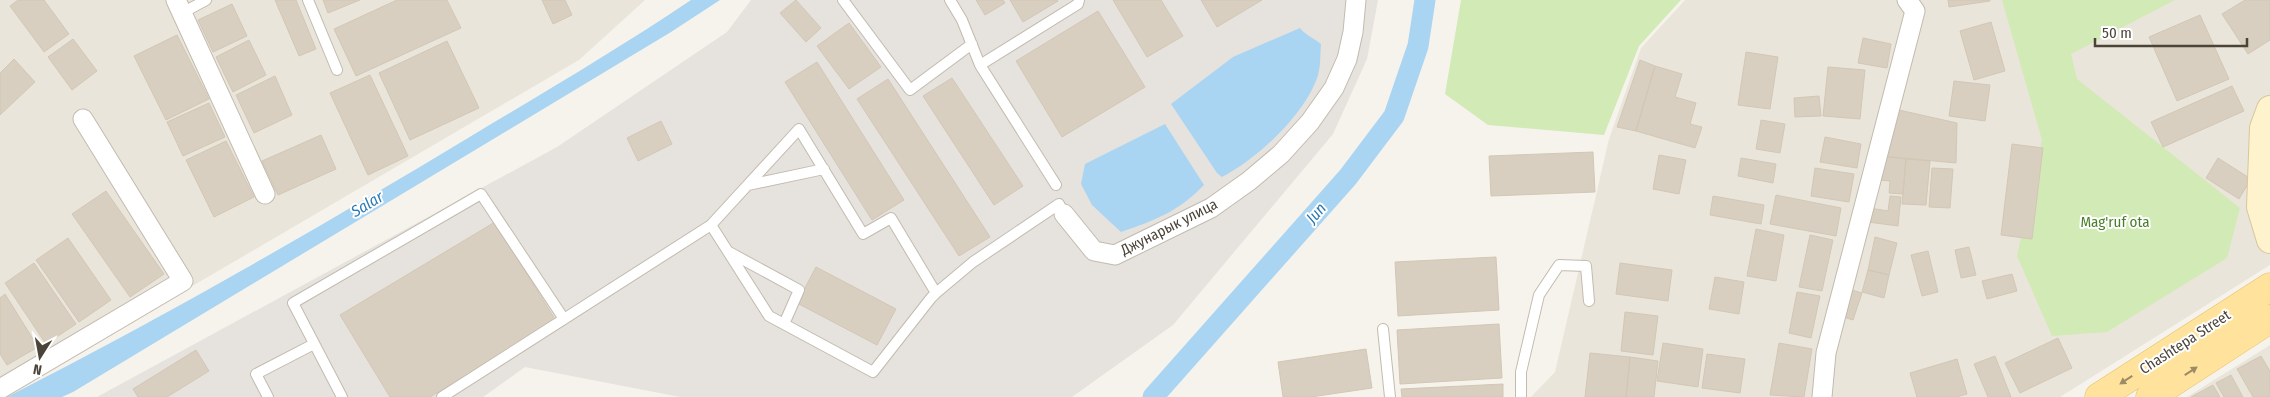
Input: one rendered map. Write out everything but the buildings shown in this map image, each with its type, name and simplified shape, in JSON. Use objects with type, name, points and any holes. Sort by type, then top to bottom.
[{"type":"main road","name":"Chashtepa Street","points":[[2099,397],[2270,287]]},
{"type":"main road","name":"Chashtepa Street","points":[[2150,397],[2270,319]]},
{"type":"street","name":"Джунарык улица","points":[[1064,214],[1094,251],[1115,255],[1211,208],[1249,181],[1281,154],[1310,122],[1334,88],[1346,59],[1353,32],[1356,0]]},
{"type":"street","points":[[1822,397],[1826,353],[1915,12],[1908,0]]},
{"type":"street","points":[[179,6],[265,194]]},
{"type":"street","points":[[2270,109],[2263,128],[2260,207],[2270,240]]},
{"type":"street","points":[[0,389],[183,281],[83,119]]},
{"type":"lane","points":[[179,6],[206,0]]},
{"type":"lane","points":[[308,0],[337,70]]},
{"type":"lane","points":[[843,0],[910,90],[972,44]]},
{"type":"lane","points":[[950,0],[962,20],[980,65],[1056,185]]},
{"type":"lane","points":[[980,65],[1078,4],[1079,0]]},
{"type":"lane","points":[[442,397],[711,225],[799,129],[863,234],[892,218],[936,293]]},
{"type":"lane","points":[[748,185],[824,169]]},
{"type":"lane","points":[[342,397],[294,303],[481,194],[564,319]]},
{"type":"lane","points":[[711,225],[769,316],[873,372],[936,293],[973,262],[1059,204],[1064,214]]},
{"type":"lane","points":[[728,251],[799,290],[784,324]]},
{"type":"lane","points":[[1521,397],[1521,372],[1539,295],[1559,265],[1586,266],[1589,301]]},
{"type":"lane","points":[[1383,329],[1390,397]]},
{"type":"lane","points":[[268,397],[256,374],[314,344]]},
{"type":"shaded area","points":[[0,0],[645,0],[579,60],[76,354],[0,394]]},
{"type":"shaded area","points":[[751,0],[1378,0],[1367,59],[1333,134],[1173,325],[1072,397],[680,397],[525,367],[483,397],[97,397],[557,147],[727,32]]},
{"type":"shaded area","points":[[1685,0],[2270,0],[2270,265],[2060,397],[1531,397],[1555,372],[1609,139],[1641,48]]},
{"type":"shaded area","points":[[2270,345],[2270,397],[2187,397]]},
{"type":"green space","points":[[1461,0],[1681,0],[1639,46],[1604,135],[1488,125],[1445,94]]},
{"type":"green space","name":"Mag'ruf ota","points":[[2002,0],[2175,0],[2071,54],[2077,79],[2240,208],[2227,258],[2107,332],[2052,336],[2017,256],[2042,140]]},
{"type":"water","name":"Salar","points":[[691,0],[720,0],[671,32],[73,392],[62,397],[7,397],[124,336],[297,239],[552,87]]},
{"type":"water","points":[[1300,28],[1304,33],[1321,44],[1319,71],[1312,90],[1292,120],[1279,134],[1250,159],[1222,177],[1217,173],[1171,104],[1233,57]]},
{"type":"water","points":[[1165,124],[1204,185],[1175,209],[1121,232],[1092,205],[1081,184],[1085,164]]},
{"type":"waterway","name":"Jun","points":[[1153,397],[1348,177],[1394,116],[1418,46],[1425,0]]}]
